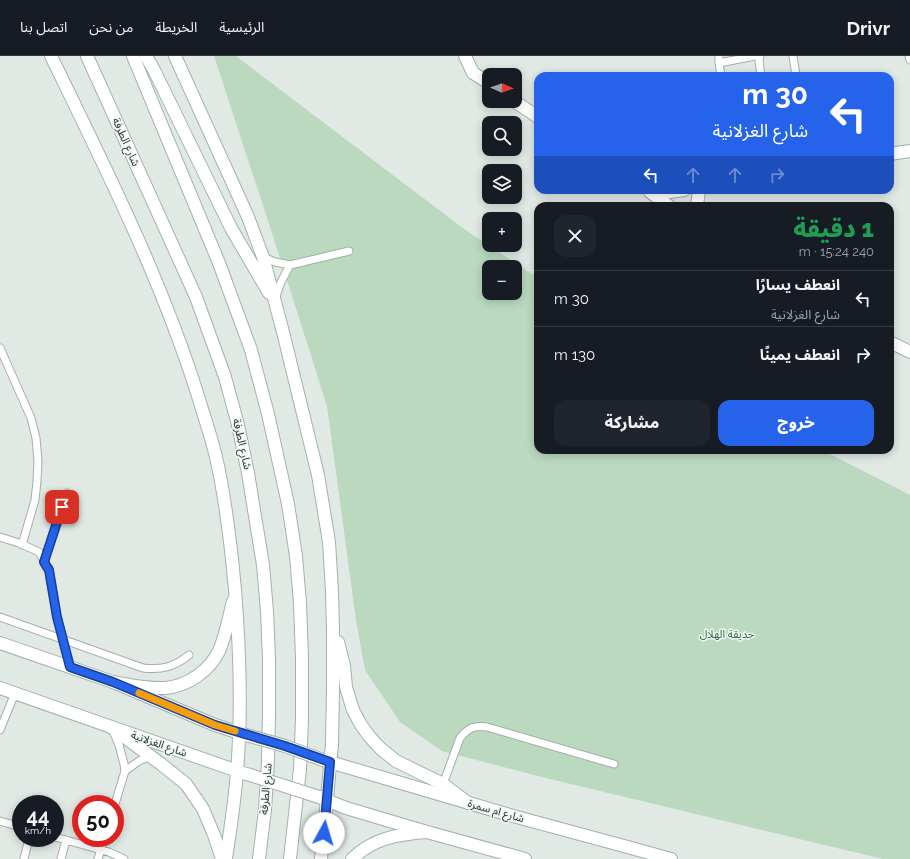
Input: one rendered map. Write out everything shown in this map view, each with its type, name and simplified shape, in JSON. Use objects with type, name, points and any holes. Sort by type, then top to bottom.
[{"type":"main road","points":[[51,56],[120,197],[167,306],[188,364],[216,456],[232,547],[245,734],[242,772],[236,789],[226,859]]},
{"type":"main road","name":"شارع الطرفة","points":[[87,56],[196,297],[225,377],[238,425],[248,473],[262,558],[269,659],[268,761],[259,859]]},
{"type":"main road","points":[[133,56],[219,263],[251,350],[268,414],[288,504],[300,595],[302,673],[300,769],[290,859]]},
{"type":"main road","points":[[146,56],[231,228],[276,304]]},
{"type":"main road","points":[[175,56],[248,217],[263,257],[303,409],[318,475],[329,542],[333,630],[332,744],[326,761],[321,859]]},
{"type":"main road","points":[[465,56],[473,73],[482,79]]},
{"type":"main road","points":[[522,106],[534,114]]},
{"type":"main road","points":[[894,153],[910,151]]},
{"type":"main road","points":[[654,194],[664,202]]},
{"type":"main road","points":[[894,344],[910,352]]},
{"type":"main road","points":[[113,682],[143,687],[166,688],[182,684],[197,676],[206,669],[219,651],[226,630],[235,590]]},
{"type":"main road","points":[[333,630],[339,646],[344,666],[346,687],[353,710],[369,736],[381,749],[396,761],[443,784],[468,803]]},
{"type":"main road","points":[[0,643],[113,682],[215,725],[285,746],[326,761]]},
{"type":"main road","name":"شارع الغزلانية","points":[[0,688],[323,799]]},
{"type":"main road","points":[[111,727],[186,784],[203,809],[222,859]]},
{"type":"main road","name":"شارع ام سمرة","points":[[326,761],[513,816],[671,859]]},
{"type":"main road","points":[[323,799],[428,832],[525,859]]},
{"type":"main road","points":[[352,859],[373,844],[386,839],[408,834],[428,832]]},
{"type":"lane","points":[[720,72],[719,60],[755,56]]},
{"type":"lane","points":[[760,56],[760,72]]},
{"type":"lane","points":[[793,56],[795,72]]},
{"type":"lane","points":[[909,56],[910,60]]},
{"type":"lane","points":[[263,257],[275,262],[290,265],[348,251]]},
{"type":"lane","points":[[276,304],[281,282],[290,265]]},
{"type":"lane","points":[[0,348],[31,418],[36,438],[38,461],[35,500],[22,544]]},
{"type":"lane","points":[[44,562],[67,493]]},
{"type":"lane","points":[[0,537],[22,544],[39,552],[49,570],[57,617],[70,667]]},
{"type":"lane","points":[[0,617],[143,668],[169,667],[189,655]]},
{"type":"lane","points":[[0,730],[15,693]]},
{"type":"lane","points":[[443,784],[460,738],[465,732],[479,726],[487,726],[614,764]]},
{"type":"lane","points":[[111,727],[119,745],[125,771],[118,795]]},
{"type":"lane","points":[[125,771],[139,761],[151,756]]},
{"type":"lane","points":[[0,821],[12,824]]},
{"type":"lane","points":[[61,859],[66,840],[109,852],[124,859]]},
{"type":"lane","points":[[24,859],[27,847]]},
{"type":"lane","points":[[98,859],[101,847]]},
{"type":"green space","name":"حديقة الهلال","points":[[214,56],[236,56],[464,229],[482,241],[482,252],[499,252],[511,260],[482,260],[482,300],[522,300],[522,267],[534,275],[534,454],[830,454],[910,495],[910,859],[883,859],[542,777],[442,751],[400,722],[365,670],[356,620],[327,406]]},
{"type":"slow traffic","points":[[139,693],[215,725],[235,731]]},
{"type":"route","points":[[62,507],[44,562],[49,570],[57,617],[70,667],[113,682],[215,725],[285,746],[330,762],[324,833]]}]
